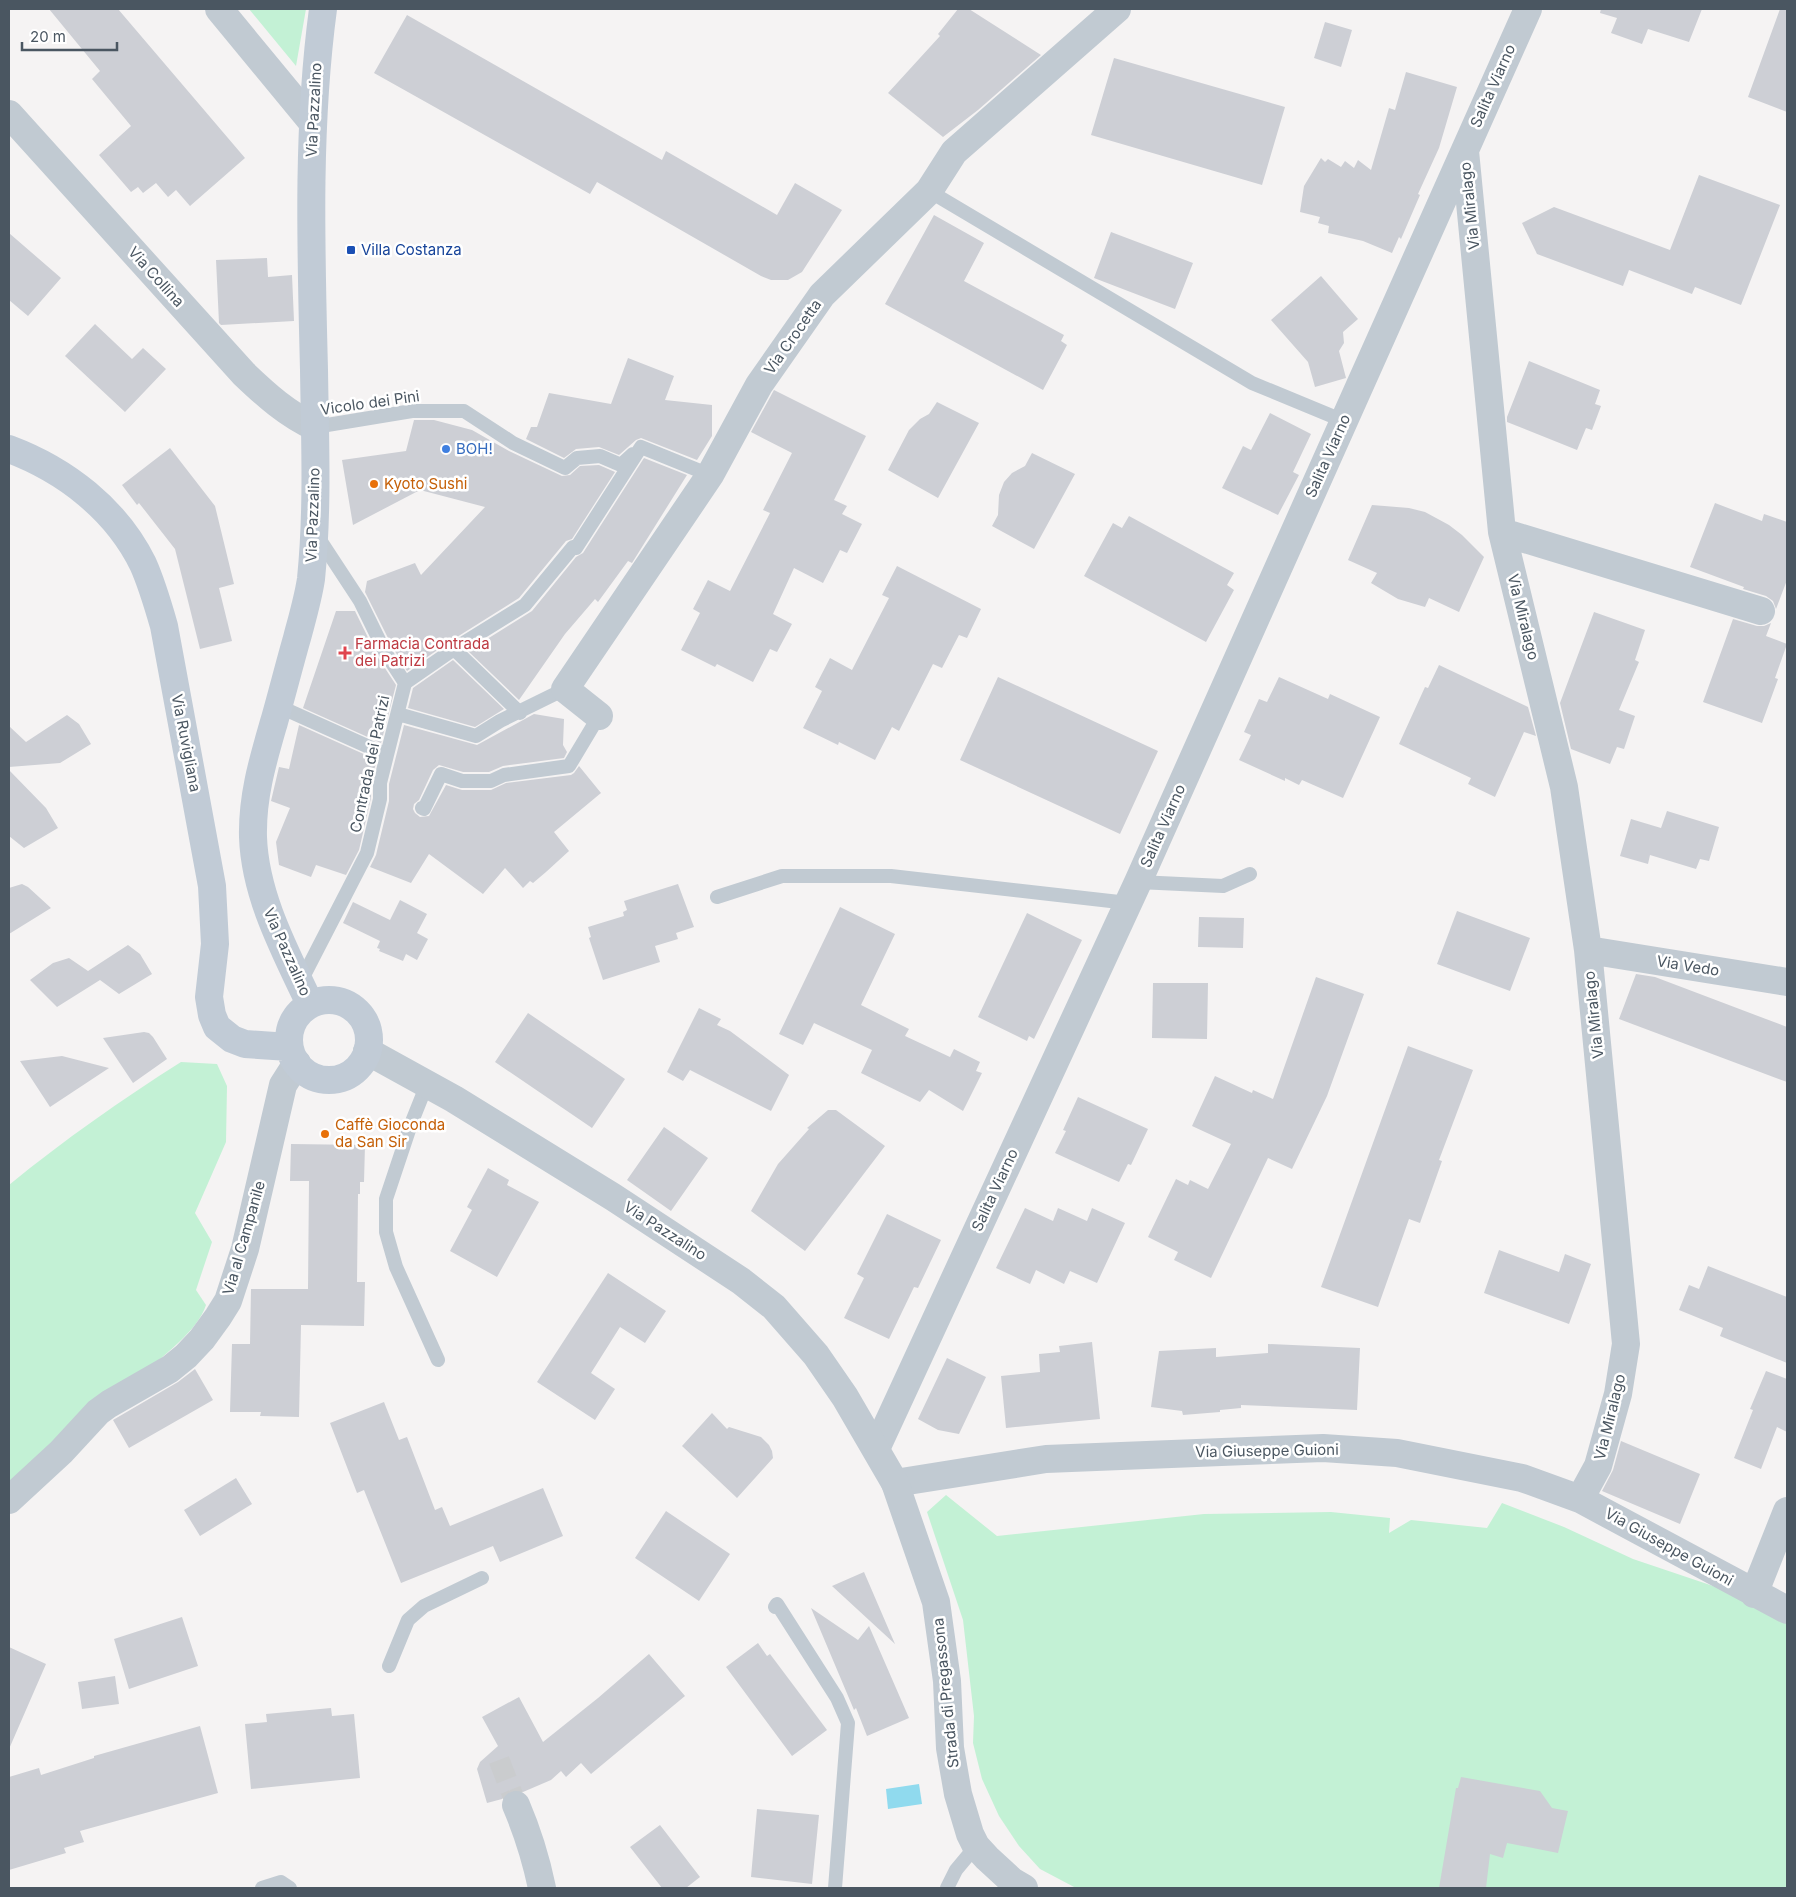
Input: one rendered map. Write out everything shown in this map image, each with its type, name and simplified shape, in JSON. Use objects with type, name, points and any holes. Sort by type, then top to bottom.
[{"type":"main road","name":"Via Pazzalino","points":[[305,994],[268,913],[259,877],[253,840],[253,810],[258,778],[300,626],[310,582],[314,532],[315,426],[311,191],[318,45],[323,9]]},
{"type":"main road","name":"Via Ruvigliana","points":[[9,449],[44,464],[83,490],[107,512],[128,539],[142,563],[155,592],[164,626],[212,886],[215,944],[210,997],[212,1015],[217,1027],[232,1039],[245,1044],[293,1055]]},
{"type":"main road","points":[[305,994],[322,1000],[344,1003],[354,1009],[362,1018],[367,1028],[369,1040],[362,1062],[342,1078],[317,1078],[306,1072],[293,1055],[289,1034],[293,1022],[300,1012],[305,994]]},
{"type":"street","points":[[219,9],[313,123]]},
{"type":"street","name":"Via Crocetta","points":[[565,689],[710,475],[759,385],[822,295],[929,191],[954,152],[1118,9]]},
{"type":"street","name":"Salita Viarno","points":[[876,1448],[1133,893],[1528,9]]},
{"type":"street","name":"Via Collina","points":[[9,114],[244,374],[272,400],[296,418],[315,426]]},
{"type":"street","name":"Via Miralago","points":[[1465,149],[1502,532],[1564,787],[1588,950],[1626,1344],[1618,1394],[1598,1466],[1580,1499]]},
{"type":"street","points":[[1502,532],[1761,611]]},
{"type":"street","points":[[565,689],[599,716]]},
{"type":"street","name":"Via Vedo","points":[[1588,950],[1787,982]]},
{"type":"street","name":"Via Pazzalino","points":[[367,1051],[427,1084],[613,1197],[741,1281],[774,1307],[816,1355],[836,1383],[895,1483]]},
{"type":"street","name":"Via al Campanile","points":[[9,1500],[61,1452],[98,1412],[170,1369],[186,1356],[202,1339],[218,1317],[228,1301],[245,1249],[283,1085],[293,1055]]},
{"type":"street","name":"Via Giuseppe Guioni","points":[[895,1483],[1046,1459],[1323,1448],[1397,1453],[1522,1478],[1580,1499],[1787,1610]]},
{"type":"street","name":"Strada di Pregassona","points":[[895,1483],[936,1602],[947,1681],[950,1748],[964,1816],[976,1846],[1000,1871],[1024,1888]]},
{"type":"street","points":[[1754,1594],[1787,1511]]},
{"type":"street","points":[[516,1805],[529,1835],[537,1861],[542,1888]]},
{"type":"lane","points":[[929,191],[1252,383],[1344,421]]},
{"type":"lane","name":"Vicolo dei Pini","points":[[315,426],[412,411],[464,411],[513,443],[565,468],[577,458],[600,456],[621,465],[641,447]]},
{"type":"lane","points":[[405,683],[454,649],[525,605],[573,547],[576,548],[641,447],[710,475]]},
{"type":"lane","name":"Contrada dei Patrizi","points":[[305,994],[368,853],[381,799],[380,783],[405,683],[385,652],[360,602],[314,532]]},
{"type":"lane","points":[[454,649],[520,713]]},
{"type":"lane","points":[[398,714],[476,736],[500,721],[520,713],[565,689]]},
{"type":"lane","points":[[278,706],[387,755]]},
{"type":"lane","points":[[422,808],[424,809],[440,774],[462,782],[491,782],[504,775],[569,766],[599,716]]},
{"type":"lane","points":[[717,897],[782,876],[891,876],[1133,893],[1223,886],[1250,874]]},
{"type":"lane","points":[[427,1084],[411,1124],[386,1199],[386,1232],[396,1267],[438,1360]]},
{"type":"lane","points":[[389,1666],[408,1620],[424,1606],[482,1578]]},
{"type":"lane","points":[[775,1606],[777,1604],[837,1698],[848,1723],[835,1888]]},
{"type":"lane","points":[[947,1888],[959,1865],[976,1846]]},
{"type":"lane","points":[[262,1888],[281,1882],[290,1888]]},
{"type":"green space","points":[[249,9],[306,9],[296,66]]},
{"type":"green space","points":[[181,1062],[217,1064],[227,1086],[226,1142],[195,1213],[212,1242],[196,1290],[206,1305],[202,1315],[178,1343],[9,1491],[9,1185],[93,1121]]},
{"type":"green space","points":[[946,1495],[997,1536],[1204,1514],[1331,1512],[1390,1518],[1389,1533],[1411,1520],[1487,1528],[1502,1503],[1564,1527],[1633,1559],[1725,1590],[1787,1616],[1787,1888],[1076,1888],[1040,1869],[1019,1846],[999,1816],[982,1779],[973,1743],[974,1716],[963,1620],[927,1512]]},
{"type":"water","points":[[919,1784],[922,1804],[888,1809],[886,1789]]},
{"type":"building","points":[[49,9],[118,9],[245,158],[190,206],[176,190],[168,197],[156,183],[143,193],[138,187],[131,192],[99,155],[131,126],[92,79],[100,71]]},
{"type":"building","points":[[958,9],[969,9],[1041,55],[978,110],[943,137],[888,93],[940,36],[938,34]]},
{"type":"building","points":[[1601,9],[1702,9],[1689,42],[1648,29],[1642,44],[1611,33],[1617,18],[1600,13]]},
{"type":"building","points":[[1780,9],[1787,9],[1787,112],[1748,97]]},
{"type":"building","points":[[407,15],[662,160],[666,151],[777,215],[795,183],[842,210],[802,272],[788,280],[771,280],[761,276],[597,182],[590,194],[374,73]]},
{"type":"building","points":[[1325,22],[1352,30],[1341,67],[1314,58]]},
{"type":"building","points":[[1114,58],[1285,107],[1262,185],[1091,135]]},
{"type":"building","points":[[1406,72],[1457,87],[1439,148],[1418,194],[1420,195],[1401,239],[1399,237],[1392,253],[1363,241],[1328,233],[1329,226],[1318,223],[1320,217],[1300,212],[1304,186],[1321,158],[1325,162],[1328,159],[1341,167],[1345,161],[1354,168],[1358,160],[1371,170],[1389,108],[1395,110]]},
{"type":"building","points":[[1699,175],[1780,205],[1741,305],[1695,287],[1692,294],[1629,270],[1623,286],[1537,254],[1522,223],[1554,207],[1670,250]]},
{"type":"building","points":[[934,215],[984,243],[964,281],[1064,335],[1061,341],[1067,345],[1043,390],[885,304]]},
{"type":"building","points":[[1111,232],[1193,263],[1175,309],[1094,278]]},
{"type":"building","points":[[9,233],[61,278],[28,316],[9,300]]},
{"type":"building","points":[[267,258],[268,277],[292,275],[294,321],[221,325],[219,323],[216,260]]},
{"type":"building","points":[[1321,276],[1358,319],[1343,332],[1344,343],[1339,351],[1346,378],[1315,387],[1308,362],[1271,320]]},
{"type":"building","points":[[95,324],[132,359],[143,348],[166,369],[125,412],[65,356]]},
{"type":"building","points":[[628,358],[674,376],[665,400],[712,405],[712,436],[697,460],[641,438],[619,455],[599,447],[576,449],[564,458],[526,439],[531,427],[537,427],[549,393],[611,404]]},
{"type":"building","points":[[1529,361],[1600,390],[1595,404],[1601,406],[1592,430],[1586,428],[1577,450],[1507,422],[1507,417]]},
{"type":"building","points":[[774,390],[866,436],[834,500],[847,506],[842,514],[862,524],[847,553],[840,550],[823,583],[794,568],[773,614],[792,624],[777,652],[770,649],[753,682],[717,664],[715,667],[681,650],[700,613],[693,609],[708,580],[730,591],[770,513],[763,510],[792,453],[751,432]]},
{"type":"building","points":[[937,402],[979,423],[938,498],[888,470],[909,430],[920,419],[929,414]]},
{"type":"building","points":[[1270,413],[1311,434],[1293,472],[1299,475],[1278,515],[1222,488],[1243,446],[1251,450]]},
{"type":"building","points":[[414,420],[434,420],[472,430],[509,451],[562,476],[570,475],[580,466],[599,465],[615,472],[572,539],[566,541],[519,598],[407,671],[393,648],[365,592],[367,581],[415,563],[421,575],[485,507],[420,490],[353,525],[342,460],[406,451]]},
{"type":"building","points":[[170,448],[215,506],[234,584],[219,588],[232,641],[200,649],[175,549],[139,503],[137,505],[122,485]]},
{"type":"building","points":[[1032,453],[1075,474],[1034,549],[992,526],[998,515],[999,495],[1004,482],[1012,473],[1025,466]]},
{"type":"building","points":[[644,458],[687,475],[632,563],[628,561],[598,602],[595,599],[565,634],[519,700],[468,651],[532,611],[576,557],[583,553]]},
{"type":"building","points":[[1715,503],[1762,521],[1764,514],[1787,522],[1787,580],[1776,609],[1773,601],[1766,596],[1743,589],[1744,587],[1690,567]]},
{"type":"building","points":[[1372,505],[1409,508],[1425,512],[1449,525],[1484,557],[1459,612],[1429,598],[1425,607],[1398,599],[1371,583],[1377,573],[1348,560]]},
{"type":"building","points":[[1129,516],[1234,573],[1227,585],[1234,590],[1206,642],[1084,576],[1113,523],[1122,528]]},
{"type":"building","points":[[897,566],[981,609],[967,638],[959,635],[942,668],[933,664],[899,731],[892,727],[875,760],[839,742],[838,745],[803,728],[822,691],[815,687],[830,658],[852,670],[889,598],[882,595]]},
{"type":"building","points":[[336,611],[355,611],[377,656],[396,685],[381,743],[303,708]]},
{"type":"building","points":[[1594,612],[1645,630],[1635,660],[1639,662],[1619,710],[1635,716],[1624,749],[1617,747],[1610,764],[1571,749],[1560,703]]},
{"type":"building","points":[[1733,619],[1757,626],[1771,623],[1766,636],[1787,644],[1775,678],[1778,679],[1762,723],[1703,702]]},
{"type":"building","points":[[453,660],[504,709],[475,727],[408,708],[413,688]]},
{"type":"building","points":[[1439,665],[1528,707],[1536,736],[1524,732],[1495,797],[1468,784],[1471,778],[1399,744],[1425,687],[1428,688]]},
{"type":"building","points":[[998,677],[1158,751],[1120,834],[960,760]]},
{"type":"building","points":[[1279,677],[1328,699],[1330,694],[1380,717],[1343,798],[1302,780],[1299,785],[1285,778],[1285,781],[1239,760],[1251,735],[1244,732],[1259,699],[1267,702]]},
{"type":"building","points":[[534,714],[564,719],[563,745],[567,752],[564,758],[503,766],[489,772],[463,772],[439,765],[433,770],[413,809],[420,817],[429,816],[446,785],[462,790],[491,790],[506,783],[571,775],[579,766],[601,793],[554,832],[569,851],[533,883],[530,881],[523,888],[505,868],[483,894],[429,854],[411,883],[370,867],[376,855],[389,801],[389,784],[404,725],[477,745]]},
{"type":"building","points":[[67,715],[79,724],[91,744],[60,763],[9,767],[9,726],[26,742]]},
{"type":"building","points":[[299,725],[377,760],[371,781],[371,798],[359,850],[346,875],[316,865],[311,877],[279,865],[276,842],[290,808],[271,801],[279,767],[289,769]]},
{"type":"building","points":[[9,770],[46,808],[58,828],[24,848],[9,836]]},
{"type":"building","points":[[1667,811],[1719,827],[1709,861],[1700,859],[1696,869],[1650,855],[1648,864],[1620,856],[1631,819],[1661,828]]},
{"type":"building","points":[[22,884],[28,887],[51,908],[9,934],[9,888]]},
{"type":"building","points":[[678,884],[694,927],[676,933],[678,939],[655,946],[660,962],[603,980],[589,938],[591,937],[588,927],[624,916],[623,912],[627,910],[624,901]]},
{"type":"building","points":[[400,900],[427,914],[417,933],[428,939],[417,960],[406,954],[403,961],[379,951],[380,949],[377,948],[380,941],[343,923],[353,902],[390,920]]},
{"type":"building","points":[[840,907],[895,934],[861,1005],[909,1029],[905,1036],[950,1057],[954,1049],[980,1062],[976,1071],[982,1073],[963,1111],[929,1090],[920,1102],[861,1073],[872,1050],[814,1023],[803,1045],[779,1034]]},
{"type":"building","points":[[1457,911],[1530,938],[1510,991],[1437,964]]},
{"type":"building","points":[[1027,913],[1082,940],[1034,1039],[1029,1036],[1027,1041],[978,1017]]},
{"type":"building","points":[[1199,917],[1244,918],[1243,948],[1198,947]]},
{"type":"building","points":[[128,945],[140,954],[152,974],[119,994],[100,980],[57,1007],[30,980],[53,963],[69,958],[88,971]]},
{"type":"building","points":[[1636,974],[1655,977],[1787,1027],[1787,1082],[1619,1019]]},
{"type":"building","points":[[1316,977],[1364,994],[1327,1096],[1292,1169],[1268,1158],[1211,1278],[1174,1260],[1178,1252],[1148,1237],[1176,1179],[1188,1185],[1190,1180],[1208,1189],[1231,1144],[1192,1126],[1215,1076],[1252,1093],[1253,1090],[1273,1099]]},
{"type":"building","points":[[1153,983],[1208,983],[1207,1039],[1152,1038]]},
{"type":"building","points":[[699,1008],[721,1019],[717,1025],[730,1031],[789,1075],[771,1111],[690,1070],[683,1081],[667,1072]]},
{"type":"building","points":[[528,1013],[625,1079],[592,1128],[495,1062]]},
{"type":"building","points":[[144,1032],[149,1033],[153,1037],[167,1059],[133,1083],[103,1038]]},
{"type":"building","points":[[1408,1046],[1473,1070],[1439,1160],[1442,1161],[1420,1223],[1409,1219],[1378,1307],[1321,1287]]},
{"type":"building","points":[[62,1056],[109,1068],[50,1107],[20,1061]]},
{"type":"building","points":[[1078,1097],[1148,1129],[1131,1165],[1128,1164],[1119,1182],[1055,1153],[1066,1131],[1063,1130]]},
{"type":"building","points":[[828,1110],[836,1110],[885,1146],[805,1251],[751,1211],[778,1164],[809,1129],[807,1128]]},
{"type":"building","points":[[664,1127],[708,1158],[671,1211],[627,1180]]},
{"type":"building","points":[[291,1144],[365,1145],[364,1182],[360,1182],[360,1194],[358,1194],[357,1282],[365,1282],[364,1326],[301,1325],[299,1417],[260,1416],[261,1412],[230,1412],[232,1344],[250,1344],[251,1289],[308,1289],[309,1181],[290,1181]]},
{"type":"building","points":[[488,1168],[509,1180],[507,1185],[539,1202],[497,1277],[450,1251],[472,1210],[467,1207]]},
{"type":"building","points":[[1025,1208],[1053,1221],[1058,1208],[1087,1221],[1092,1208],[1125,1223],[1097,1283],[1070,1271],[1064,1284],[1036,1270],[1030,1284],[996,1268]]},
{"type":"building","points":[[887,1214],[941,1240],[918,1288],[914,1287],[889,1339],[844,1318],[864,1278],[857,1274]]},
{"type":"building","points":[[1499,1250],[1559,1272],[1565,1254],[1591,1264],[1569,1324],[1484,1293]]},
{"type":"building","points":[[1708,1266],[1787,1297],[1787,1363],[1720,1336],[1723,1328],[1679,1310],[1689,1285],[1699,1289]]},
{"type":"building","points":[[608,1273],[666,1311],[645,1343],[620,1327],[591,1373],[615,1389],[595,1420],[537,1382]]},
{"type":"building","points":[[1092,1342],[1100,1419],[1006,1428],[1001,1376],[1040,1372],[1039,1354],[1060,1352],[1059,1346]]},
{"type":"building","points":[[1268,1344],[1360,1348],[1357,1410],[1241,1405],[1241,1408],[1220,1410],[1220,1412],[1183,1415],[1182,1411],[1151,1407],[1159,1351],[1216,1348],[1216,1357],[1268,1353]]},
{"type":"building","points":[[947,1358],[986,1377],[959,1434],[938,1430],[918,1419]]},
{"type":"building","points":[[195,1369],[213,1400],[129,1448],[113,1420],[178,1382]]},
{"type":"building","points":[[1766,1371],[1787,1379],[1787,1432],[1777,1427],[1761,1469],[1734,1458],[1753,1410],[1750,1409]]},
{"type":"building","points":[[384,1402],[399,1440],[407,1437],[435,1510],[442,1507],[450,1526],[543,1488],[563,1536],[500,1562],[493,1546],[401,1583],[364,1490],[357,1493],[330,1423]]},
{"type":"building","points":[[712,1413],[727,1429],[729,1427],[761,1437],[772,1451],[773,1458],[737,1498],[682,1446]]},
{"type":"building","points":[[1621,1441],[1700,1474],[1680,1524],[1602,1491],[1613,1470]]},
{"type":"building","points":[[236,1478],[252,1504],[200,1536],[184,1510]]},
{"type":"building","points":[[666,1511],[730,1554],[699,1601],[635,1558]]},
{"type":"building","points":[[864,1572],[895,1644],[832,1586]]},
{"type":"building","points":[[811,1608],[858,1640],[869,1626],[909,1718],[867,1736]]},
{"type":"building","points":[[182,1617],[198,1666],[129,1689],[114,1639]]},
{"type":"building","points":[[758,1643],[767,1656],[770,1654],[827,1730],[792,1756],[726,1667]]},
{"type":"building","points":[[9,1647],[46,1664],[9,1749]]},
{"type":"building","points":[[649,1654],[685,1696],[591,1774],[581,1763],[566,1777],[561,1771],[551,1780],[523,1792],[510,1790],[502,1799],[487,1803],[477,1769],[480,1762],[498,1746],[482,1717],[519,1697],[543,1742]]},
{"type":"building","points":[[115,1676],[119,1704],[82,1709],[78,1682]]},
{"type":"building","points":[[331,1708],[332,1716],[354,1714],[360,1778],[251,1789],[245,1724],[267,1722],[266,1714]]},
{"type":"building","points":[[200,1726],[218,1793],[80,1831],[84,1842],[64,1848],[66,1853],[9,1870],[9,1777],[39,1768],[41,1775],[94,1758],[94,1756]]},
{"type":"building","points":[[1461,1777],[1540,1791],[1552,1808],[1568,1811],[1558,1853],[1507,1843],[1503,1858],[1490,1854],[1486,1888],[1439,1888],[1456,1788],[1458,1788]]},
{"type":"building","points":[[757,1809],[819,1815],[812,1884],[751,1877]]},
{"type":"building","points":[[660,1825],[700,1877],[686,1888],[662,1888],[630,1847]]},
{"type":"tunnel","points":[[499,1760],[513,1796]]},
{"type":"place","name":"Villa Costanza","points":[[351,250]]},
{"type":"place","name":"BOH!","points":[[446,449]]},
{"type":"place","name":"Kyoto Sushi","points":[[374,484]]},
{"type":"place","name":"Farmacia Contrada dei Patrizi","points":[[345,653]]},
{"type":"place","name":"Caffè Gioconda da San Sir","points":[[325,1134]]}]
